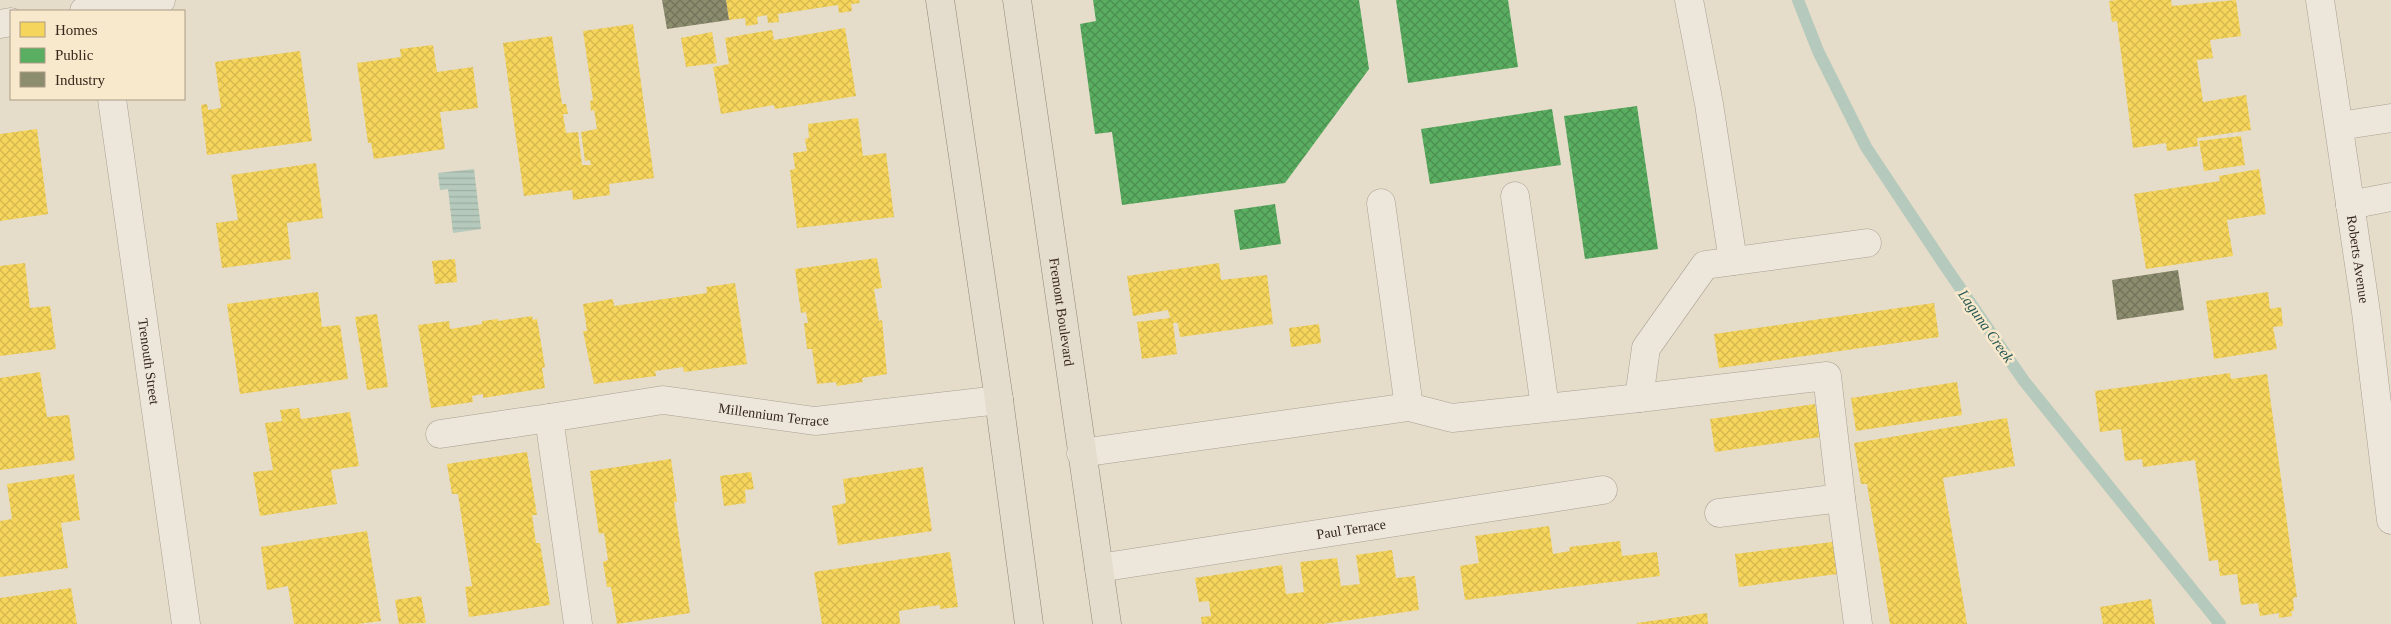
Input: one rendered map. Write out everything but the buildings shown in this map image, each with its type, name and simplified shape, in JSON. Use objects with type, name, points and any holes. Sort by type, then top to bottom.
[{"type":"main road","points":[[940,0],[999,400],[1029,624]]},
{"type":"main road","name":"Fremont Boulevard","points":[[1017,0],[1107,624]]},
{"type":"street","points":[[95,8],[161,0]]},
{"type":"street","points":[[1689,0],[1709,104],[1733,261]]},
{"type":"street","name":"Roberts Avenue","points":[[2320,0],[2366,312],[2391,520]]},
{"type":"street","name":"Trenouth Street","points":[[112,100],[186,624]]},
{"type":"street","points":[[2339,126],[2391,118]]},
{"type":"street","points":[[1515,196],[1545,407]]},
{"type":"street","points":[[2350,205],[2391,197]]},
{"type":"street","points":[[1381,203],[1409,407]]},
{"type":"street","points":[[1639,398],[1646,348],[1704,265],[1868,243]]},
{"type":"street","points":[[1082,452],[1409,407],[1452,418],[1827,376],[1858,624]]},
{"type":"street","name":"Millennium Terrace","points":[[440,434],[664,400],[815,421],[999,400]]},
{"type":"street","points":[[548,418],[578,624]]},
{"type":"street","name":"Paul Terrace","points":[[1099,568],[1603,490]]},
{"type":"street","points":[[1719,513],[1841,498]]},
{"type":"shaded area","points":[[474,169],[481,229],[453,233],[448,189],[440,190],[438,173]]},
{"type":"waterway","name":"Laguna Creek","points":[[1798,0],[1818,51],[1866,147],[1943,263],[2024,381],[2220,624]]}]
